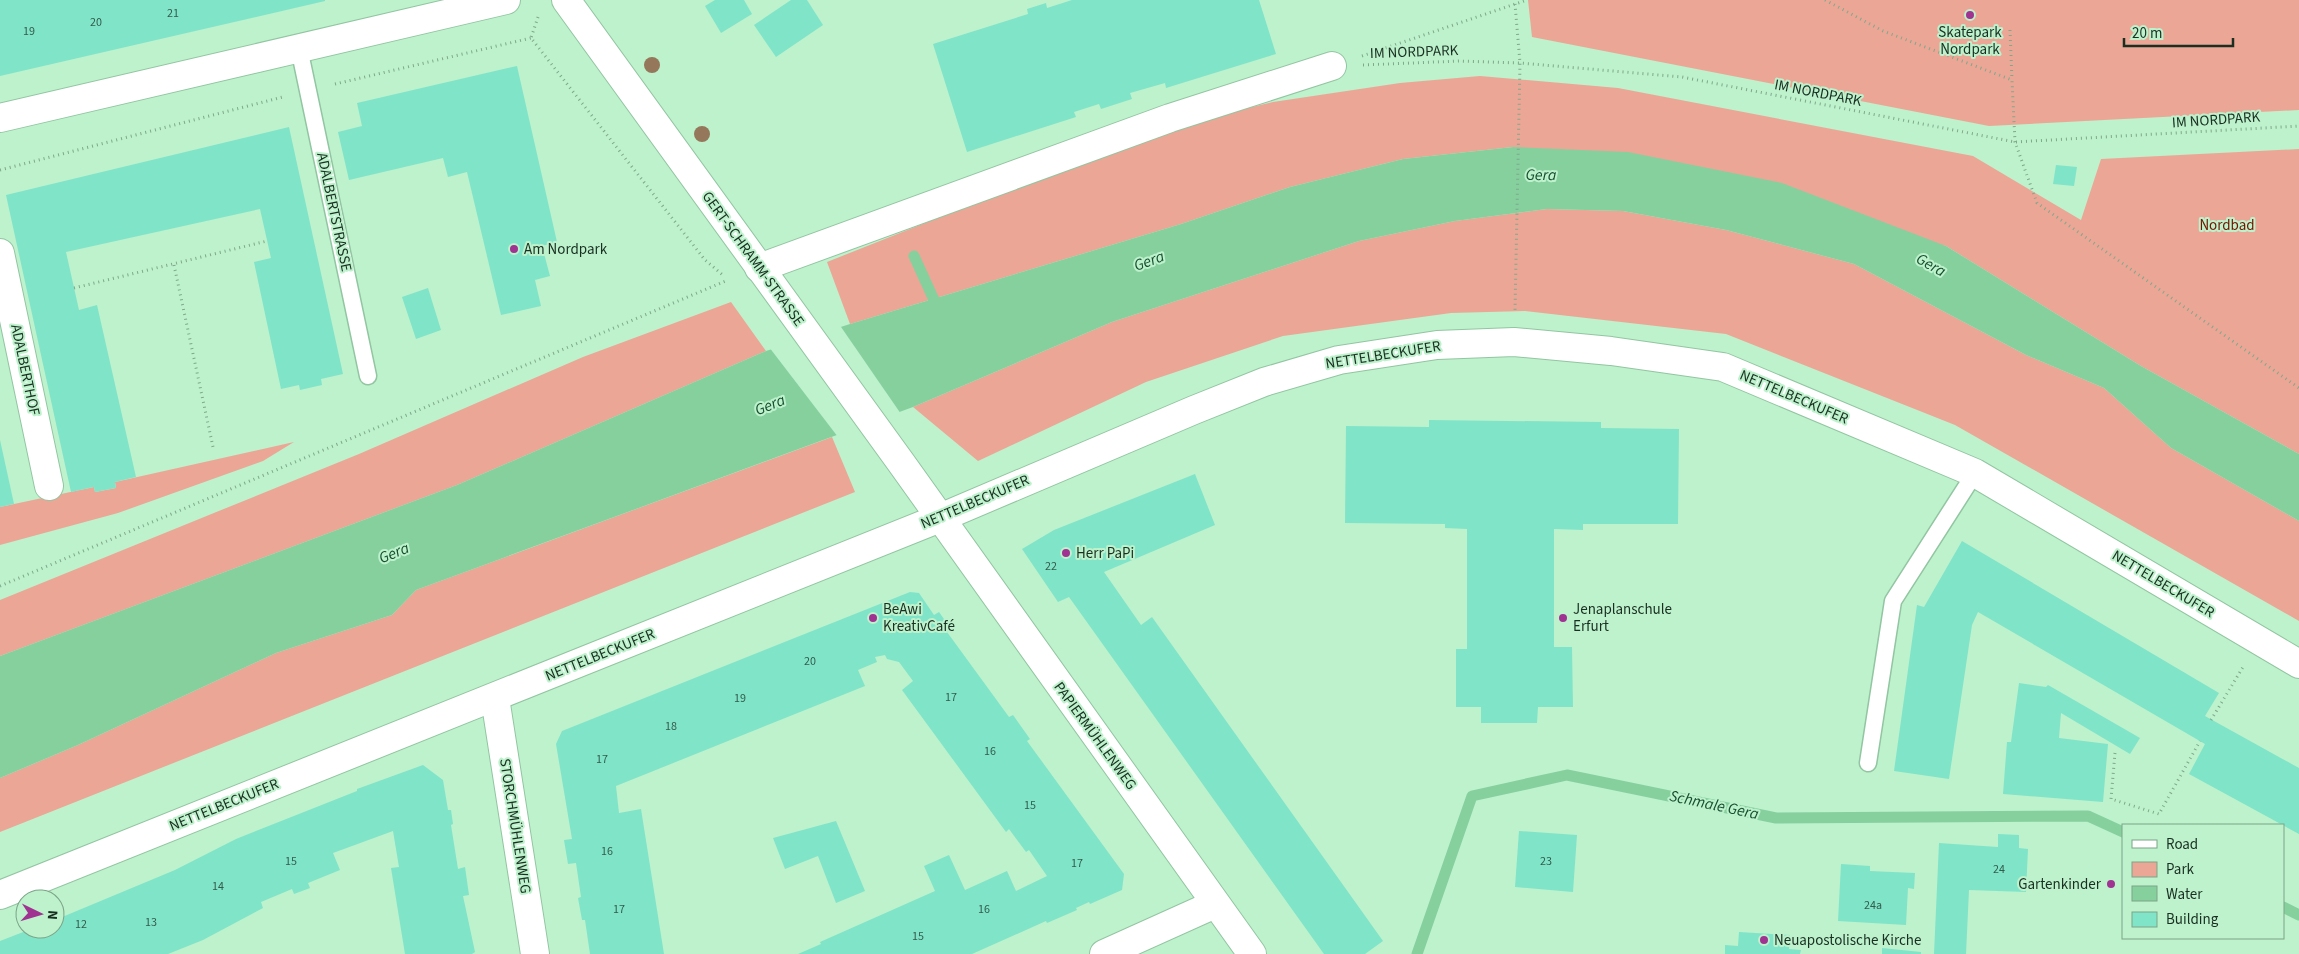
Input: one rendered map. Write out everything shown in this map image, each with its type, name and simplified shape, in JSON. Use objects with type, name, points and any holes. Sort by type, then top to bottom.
[{"type":"street","points":[[0,118],[506,0]]},
{"type":"street","name":"GERT-SCHRAMM-STRASSE","points":[[566,0],[940,518]]},
{"type":"street","points":[[766,278],[1170,118],[1332,66]]},
{"type":"street","name":"ADALBERTHOF","points":[[0,254],[49,486]]},
{"type":"street","name":"NETTELBECKUFER","points":[[0,895],[940,518],[1264,382],[1339,360],[1437,345],[1514,342],[1610,350],[1723,367],[1975,473],[2299,664]]},
{"type":"street","name":"PAPIERMÜHLENWEG","points":[[940,518],[1252,954]]},
{"type":"street","name":"STORCHMÜHLENWEG","points":[[494,698],[535,954]]},
{"type":"street","points":[[1104,954],[1215,904]]},
{"type":"lane","name":"ADALBERTSTRASSE","points":[[299,48],[368,376]]},
{"type":"lane","points":[[1868,763],[1893,601],[1975,473]]},
{"type":"path","points":[[1332,66],[1527,0]]},
{"type":"path","points":[[1825,0],[1884,31],[2012,80]]},
{"type":"path","points":[[1515,4],[1520,63],[1516,295]]},
{"type":"path","points":[[531,38],[539,15]]},
{"type":"path","points":[[2010,30],[2015,142],[2037,203],[2299,388]]},
{"type":"path","points":[[531,38],[705,260],[729,280]]},
{"type":"path","points":[[0,170],[308,90],[531,38]]},
{"type":"path","name":"IM NORDPARK","points":[[1332,66],[1459,61],[1520,63],[1682,77],[2015,142],[2299,126]]},
{"type":"path","points":[[74,288],[267,241]]},
{"type":"path","points":[[174,265],[213,447]]},
{"type":"path","points":[[0,586],[729,280],[766,278]]},
{"type":"path","points":[[2211,720],[2258,641]]},
{"type":"path","points":[[2115,753],[2111,798],[2159,814],[2200,741]]},
{"type":"green space","points":[[1528,0],[2299,0],[2299,110],[1989,126],[1532,37]]},
{"type":"green space","name":"Nordbad","points":[[1480,76],[1618,88],[1973,156],[2081,220],[2101,159],[2299,149],[2299,454],[2141,366],[1946,246],[1513,147],[1403,159],[1290,187],[1181,224],[850,324],[827,262],[1061,169],[1185,123],[1273,102],[1400,83]]},
{"type":"green space","points":[[1547,209],[1623,211],[1726,230],[1854,264],[2026,355],[2104,388],[2171,448],[2299,521],[2299,621],[1955,425],[1726,334],[1525,311],[1451,313],[1283,336],[1146,382],[978,461],[913,407],[1112,322],[1359,241],[1455,221]]},
{"type":"green space","points":[[731,302],[766,351],[457,485],[0,656],[0,600],[359,454],[583,357]]},
{"type":"green space","points":[[832,437],[855,492],[0,832],[0,778],[78,745],[276,653],[392,615],[416,590]]},
{"type":"green space","points":[[294,442],[263,461],[118,513],[0,545],[0,507],[94,487],[95,492],[116,488],[115,482]]},
{"type":"water","name":"Gera","points":[[1513,147],[1628,152],[1782,183],[1946,246],[2141,366],[2299,454],[2299,521],[2171,448],[2104,388],[2026,355],[1854,264],[1726,230],[1623,211],[1547,209],[1455,221],[1359,241],[1112,322],[913,407],[416,590],[392,615],[276,653],[78,745],[0,778],[0,656],[457,485],[766,351],[1181,224],[1290,187],[1403,159]]},
{"type":"pier","points":[[839,324],[901,414],[838,437],[769,347]]},
{"type":"building","points":[[0,0],[325,0],[325,1],[0,76]]},
{"type":"building","points":[[715,0],[744,0],[752,14],[721,33],[705,6]]},
{"type":"building","points":[[791,0],[807,0],[823,25],[776,57],[754,25]]},
{"type":"building","points":[[1072,0],[1259,0],[1276,54],[1166,88],[1165,83],[1130,93],[1132,99],[1101,109],[1099,104],[1074,112],[1076,117],[967,152],[933,44],[1028,14],[1027,9],[1046,3],[1047,8]]},
{"type":"building","points":[[517,66],[557,242],[542,246],[550,276],[535,280],[541,306],[501,315],[467,172],[448,177],[443,158],[349,180],[338,132],[362,126],[357,103]]},
{"type":"building","points":[[289,127],[343,374],[321,379],[322,385],[300,390],[299,385],[281,389],[254,262],[271,258],[260,209],[66,252],[79,310],[97,305],[136,477],[115,482],[116,488],[95,492],[94,487],[71,492],[6,195]]},
{"type":"building","points":[[2056,165],[2077,167],[2074,186],[2053,184]]},
{"type":"building","points":[[428,288],[441,330],[416,339],[402,297]]},
{"type":"building","points":[[1429,420],[1601,422],[1601,428],[1679,429],[1678,524],[1583,524],[1583,530],[1554,529],[1554,647],[1572,647],[1573,707],[1538,707],[1537,723],[1481,723],[1481,707],[1456,707],[1456,649],[1467,649],[1467,529],[1445,528],[1445,524],[1345,523],[1346,426],[1429,427]]},
{"type":"building","points":[[0,440],[14,504],[0,507]]},
{"type":"building","points":[[1195,474],[1215,525],[1104,572],[1141,625],[1152,617],[1383,941],[1365,954],[1324,954],[1069,597],[1058,602],[1022,549],[1054,530]]},
{"type":"building","points":[[1962,541],[2219,693],[2205,716],[2299,768],[2299,834],[2284,826],[2284,824],[2281,824],[2189,774],[2205,744],[1978,612],[1972,625],[1949,779],[1894,771],[1917,605],[1924,607]]},
{"type":"building","points":[[910,592],[919,593],[934,615],[939,612],[951,629],[947,632],[1009,717],[1013,715],[1030,739],[1027,741],[1124,874],[1122,890],[1090,904],[1089,902],[1076,908],[1077,910],[1047,923],[1046,921],[972,954],[798,954],[821,944],[820,942],[935,891],[924,866],[949,855],[965,890],[1007,871],[1016,891],[1047,876],[1029,850],[1026,852],[1009,829],[1006,832],[902,690],[913,681],[899,662],[887,659],[885,655],[875,657],[877,662],[858,670],[865,686],[616,786],[619,813],[641,809],[664,954],[590,954],[585,920],[582,920],[578,898],[581,897],[576,863],[568,864],[564,840],[572,839],[556,744],[562,731]]},
{"type":"building","points":[[2019,683],[2046,687],[2048,685],[2140,738],[2130,754],[2061,713],[2059,738],[2108,744],[2103,802],[2003,794],[2007,742],[2011,742]]},
{"type":"building","points":[[423,765],[443,780],[448,810],[451,810],[453,824],[451,825],[458,869],[465,867],[469,895],[463,896],[475,952],[472,954],[405,954],[391,868],[399,867],[393,831],[333,853],[340,870],[308,883],[310,888],[294,894],[292,889],[261,902],[263,908],[203,940],[168,954],[0,954],[0,941],[15,935],[15,939],[65,939],[65,916],[175,870],[236,839],[357,791],[357,789]]},
{"type":"building","points":[[836,821],[865,891],[836,903],[818,856],[785,869],[773,838]]},
{"type":"building","points":[[1519,831],[1577,835],[1573,892],[1515,887]]},
{"type":"building","points":[[1998,834],[2019,835],[2019,848],[2028,849],[2026,892],[1969,890],[1966,954],[1934,954],[1939,843],[1998,847]]},
{"type":"building","points":[[1841,864],[1870,866],[1870,871],[1915,873],[1914,889],[1908,888],[1906,925],[1838,921]]},
{"type":"building","name":"Neuapostolische Kirche","points":[[1739,932],[1790,935],[1789,949],[1801,950],[1800,954],[1725,954],[1725,945],[1738,946]]},
{"type":"building","points":[[1882,948],[1921,952],[1921,954],[1882,954]]},
{"type":"waterway","points":[[914,256],[939,311]]},
{"type":"waterway","name":"Schmale Gera","points":[[1417,954],[1472,796],[1567,775],[1776,818],[2088,816],[2122,832]]},
{"type":"waterway","name":"Schmale Gera","points":[[2284,908],[2299,915]]},
{"type":"place","name":"Skatepark Nordpark","points":[[1970,15]]},
{"type":"place","name":"Am Nordpark","points":[[514,249]]},
{"type":"place","name":"Herr PaPi","points":[[1066,553]]},
{"type":"place","name":"BeAwi KreativCafé","points":[[873,618]]},
{"type":"place","name":"Jenaplanschule Erfurt","points":[[1563,618]]},
{"type":"place","name":"Gartenkinder","points":[[2111,884]]},
{"type":"place","name":"Neuapostolische Kirche","points":[[1764,940]]}]
